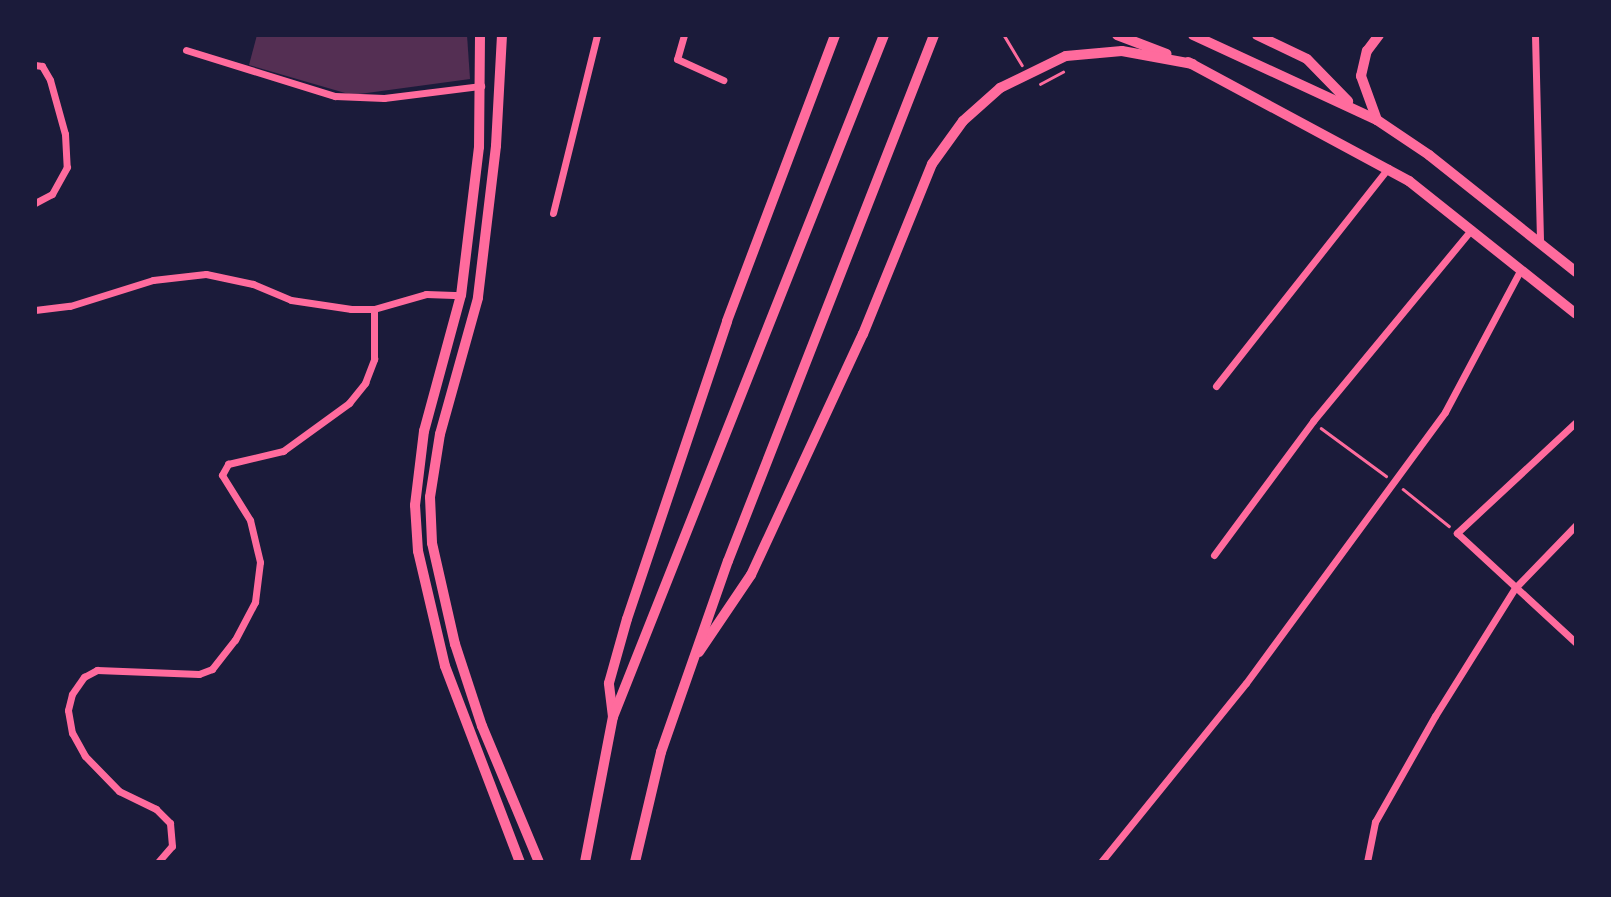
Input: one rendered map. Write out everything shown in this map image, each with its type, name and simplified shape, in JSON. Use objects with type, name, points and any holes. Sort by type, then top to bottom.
[{"type":"main road","points":[[480,35],[479,147],[461,295],[424,431],[415,505],[418,551],[445,666],[520,862]]},
{"type":"main road","points":[[502,35],[496,146],[478,298],[440,434],[430,497],[432,543],[455,644],[482,726],[539,862]]},
{"type":"main road","points":[[613,717],[609,683],[627,619],[732,308],[835,35]]},
{"type":"main road","points":[[584,862],[613,717],[884,35]]},
{"type":"main road","points":[[1117,35],[1193,64],[1388,168],[1472,228],[1576,314]]},
{"type":"main road","points":[[1193,35],[1353,105],[1540,242],[1576,272]]},
{"type":"main road","points":[[1257,35],[1307,59],[1353,105]]},
{"type":"main road","points":[[1377,120],[1361,76],[1367,51],[1379,35]]},
{"type":"main road","points":[[635,862],[661,752],[699,652],[728,561],[933,40]]},
{"type":"main road","points":[[699,652],[751,575],[863,334],[932,164],[963,121],[1000,88],[1066,56],[1122,51],[1193,64]]},
{"type":"street","points":[[553,213],[597,35]]},
{"type":"street","points":[[684,35],[677,59],[723,80]]},
{"type":"street","points":[[1535,35],[1540,242]]},
{"type":"street","points":[[186,50],[335,96],[384,98],[481,86]]},
{"type":"street","points":[[35,65],[42,66],[50,80],[65,134],[67,167],[51,194],[35,202]]},
{"type":"street","points":[[1216,386],[1388,168]]},
{"type":"street","points":[[1213,555],[1313,421],[1472,228]]},
{"type":"street","points":[[1101,862],[1246,683],[1446,412],[1521,269]]},
{"type":"street","points":[[35,310],[70,306],[153,280],[206,274],[319,306],[374,309],[426,294],[461,295]]},
{"type":"street","points":[[158,862],[172,846],[170,823],[156,809],[119,791],[85,756],[72,733],[68,710],[72,694],[84,677],[97,670],[200,674],[212,669],[235,640],[255,602],[260,562],[250,520],[222,475],[228,464],[283,451],[349,403],[365,383],[374,359],[374,309]]},
{"type":"street","points":[[1576,422],[1457,533],[1576,643]]},
{"type":"street","points":[[1367,862],[1375,822],[1515,588],[1576,525]]},
{"type":"path","points":[[1004,35],[1028,76]]},
{"type":"path","points":[[1034,87],[1064,75]]},
{"type":"path","points":[[1313,421],[1457,533]]},
{"type":"building","points":[[257,35],[467,35],[470,79],[352,95],[249,65]]}]
